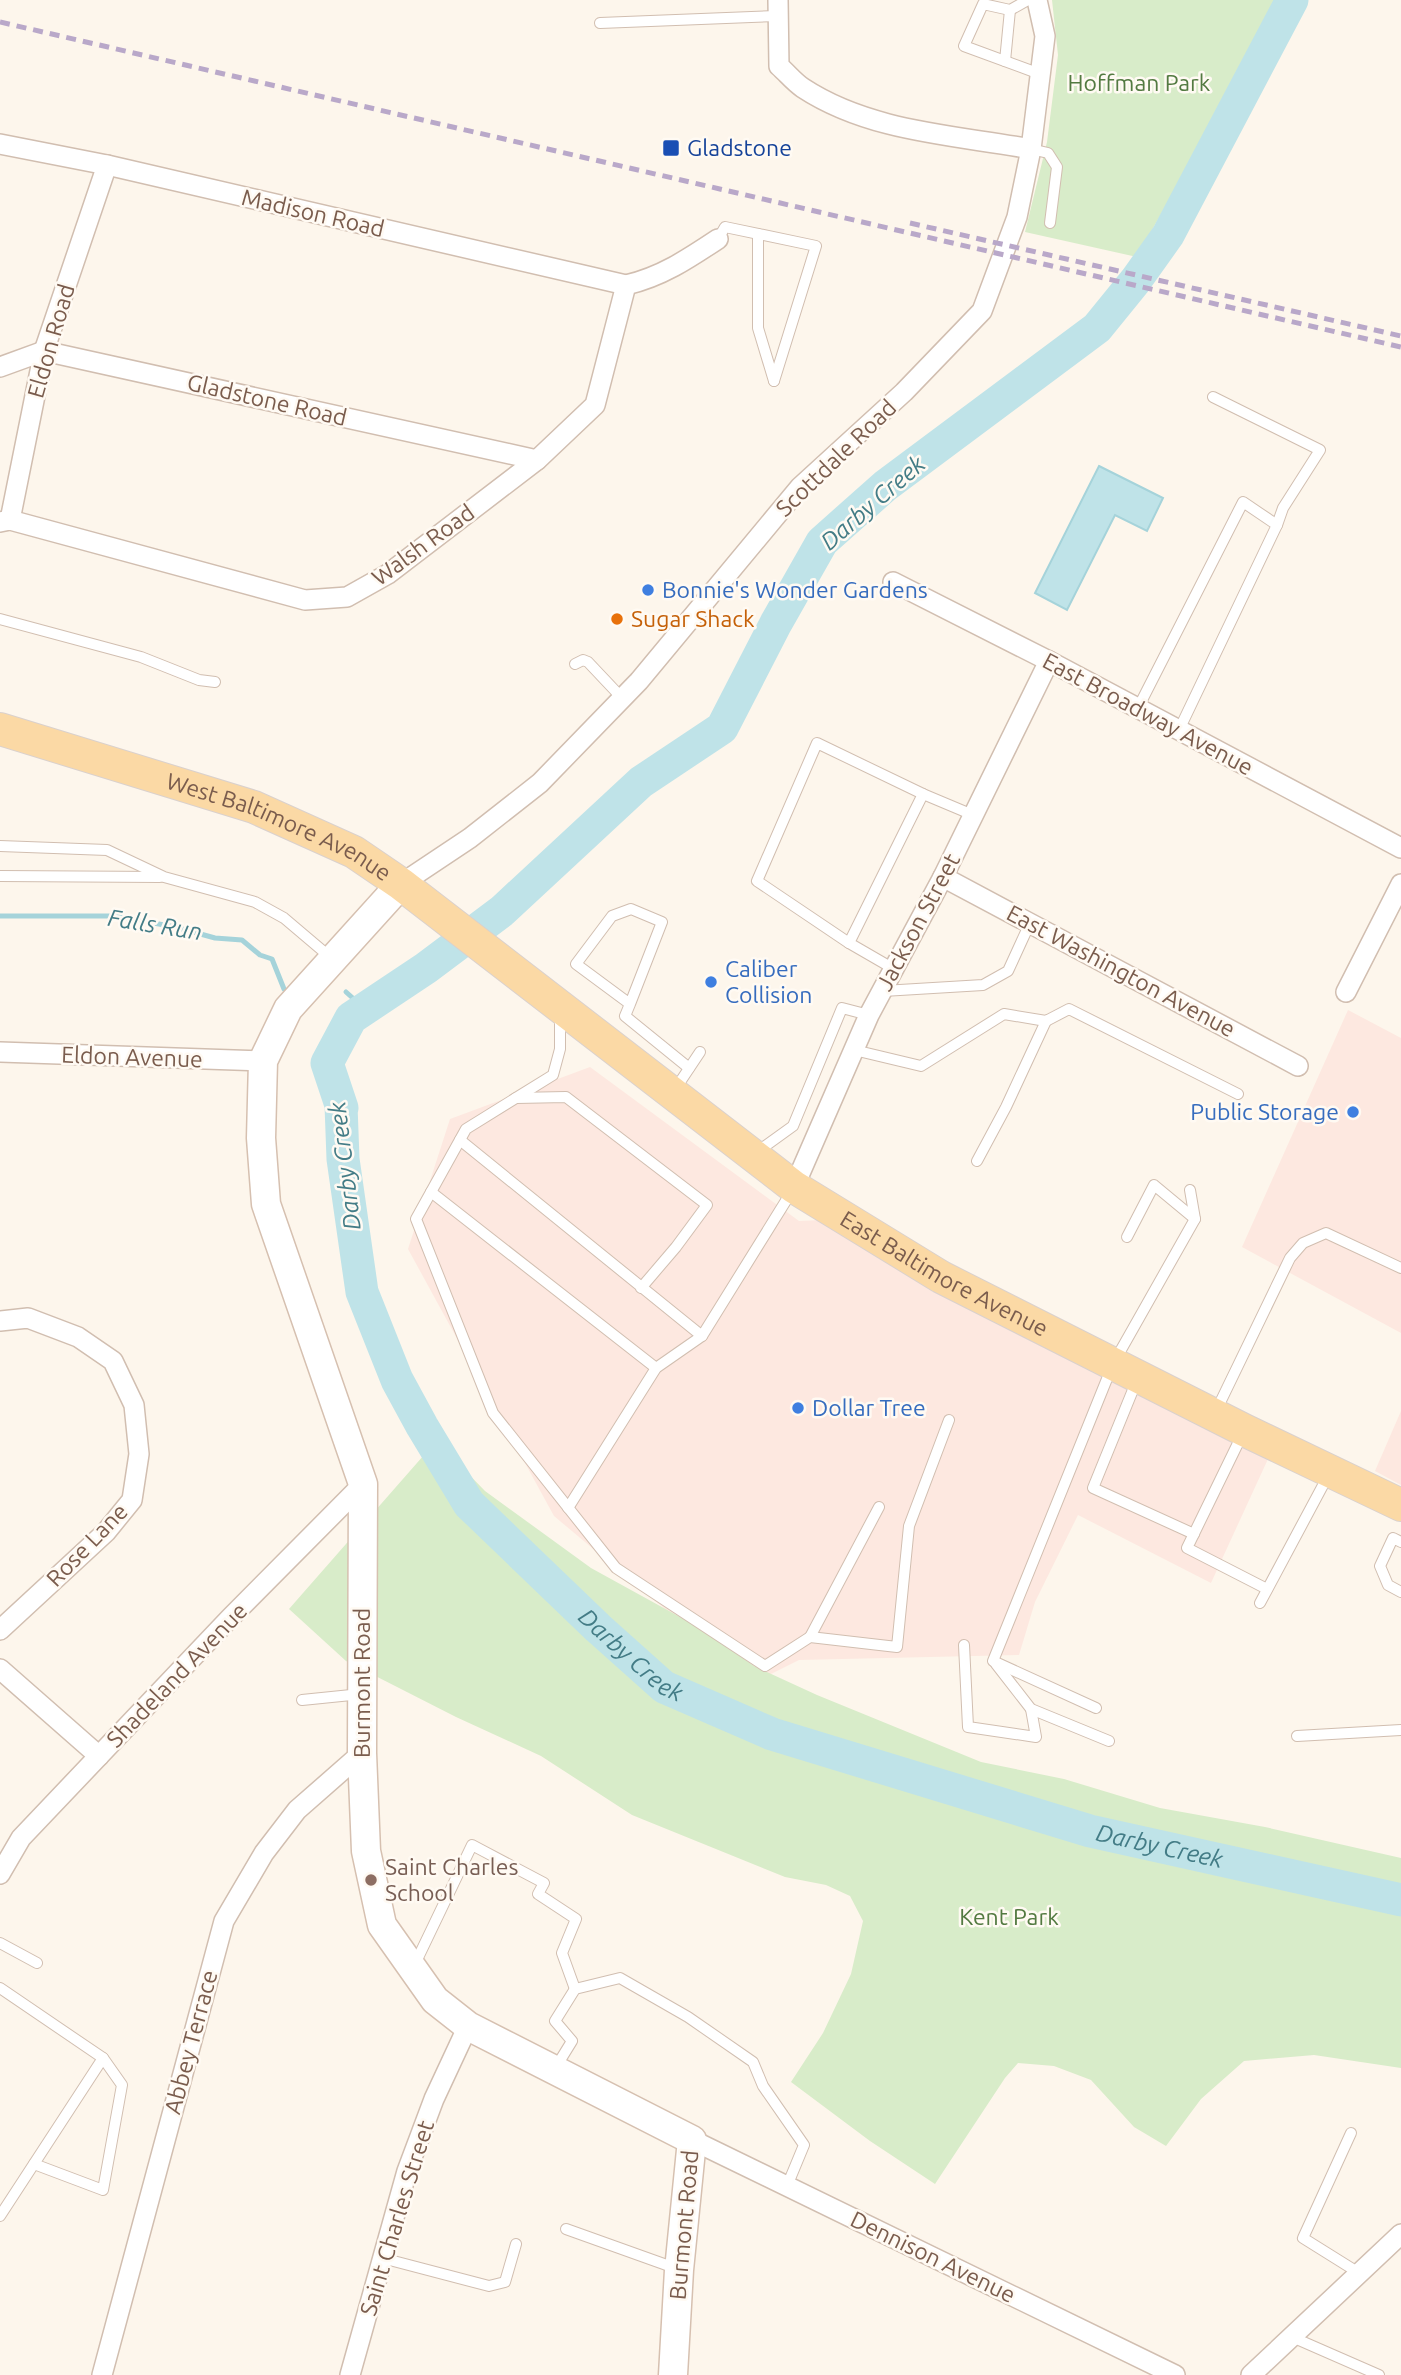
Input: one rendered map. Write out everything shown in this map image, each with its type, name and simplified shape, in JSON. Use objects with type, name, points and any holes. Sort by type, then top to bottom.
[{"type":"main road","name":"West Baltimore Avenue","points":[[0,729],[254,807],[354,852],[411,892],[526,982]]},
{"type":"main road","name":"East Baltimore Avenue","points":[[526,982],[794,1187],[941,1277],[1244,1430],[1401,1505]]},
{"type":"street","name":"Scottdale Road","points":[[411,892],[470,838],[540,783],[622,698],[800,487],[904,392],[982,311],[1017,217],[1031,149],[1045,36],[1037,0]]},
{"type":"street","points":[[777,8],[779,66],[801,87],[834,105],[908,130],[1031,149]]},
{"type":"street","name":"Madison Road","points":[[0,144],[107,165],[626,285]]},
{"type":"street","name":"Eldon Road","points":[[5,521],[44,351],[107,165]]},
{"type":"street","points":[[626,285],[652,279],[683,263],[718,239]]},
{"type":"street","name":"Walsh Road","points":[[5,521],[305,600],[347,597],[388,574],[537,460],[595,405],[626,285]]},
{"type":"street","points":[[0,367],[44,351]]},
{"type":"street","name":"Gladstone Road","points":[[44,351],[537,460]]},
{"type":"street","name":"East Broadway Avenue","points":[[893,582],[1139,708],[1401,848]]},
{"type":"street","name":"Jackson Street","points":[[794,1187],[869,1015],[943,877],[1049,661]]},
{"type":"street","name":"East Washington Avenue","points":[[943,877],[1298,1066]]},
{"type":"street","points":[[1346,992],[1401,884]]},
{"type":"street","name":"Burmont Road","points":[[411,892],[333,959],[288,1009],[263,1061],[261,1138],[266,1204],[363,1484],[362,1753],[366,1851],[382,1925],[435,2000],[468,2026],[692,2140],[679,2270],[673,2375]]},
{"type":"street","name":"Eldon Avenue","points":[[0,1052],[263,1061]]},
{"type":"street","name":"Rose Lane","points":[[0,1321],[28,1318],[78,1338],[113,1362],[134,1405],[139,1454],[132,1500],[106,1532],[0,1630]]},
{"type":"street","name":"Shadeland Avenue","points":[[0,1874],[22,1838],[363,1484]]},
{"type":"street","points":[[0,1668],[99,1756]]},
{"type":"street","name":"Abbey Terrace","points":[[102,2375],[224,1921],[264,1853],[297,1810],[362,1753]]},
{"type":"street","name":"Saint Charles Street","points":[[350,2375],[407,2171],[434,2099],[468,2026]]},
{"type":"street","name":"Dennison Avenue","points":[[692,2140],[1175,2375]]},
{"type":"street","points":[[1251,2375],[1359,2273],[1396,2242]]},
{"type":"lane","points":[[1028,0],[1010,10],[983,5],[964,46],[1040,74]]},
{"type":"lane","points":[[600,23],[777,8]]},
{"type":"lane","points":[[1005,61],[1010,10]]},
{"type":"lane","points":[[1031,149],[1048,153],[1057,167],[1049,223]]},
{"type":"lane","points":[[718,239],[725,227],[816,246],[774,382],[758,328],[758,234]]},
{"type":"lane","points":[[1179,730],[1283,508],[1320,450],[1213,397]]},
{"type":"lane","points":[[1139,708],[1243,502],[1277,525]]},
{"type":"lane","points":[[0,619],[141,656],[199,680],[215,682]]},
{"type":"lane","points":[[575,664],[583,660],[588,662],[622,698]]},
{"type":"lane","points":[[894,969],[849,943],[757,881],[817,743],[973,815]]},
{"type":"lane","points":[[849,943],[923,794]]},
{"type":"lane","points":[[0,846],[107,850],[164,877],[255,902],[285,918],[333,959]]},
{"type":"lane","points":[[0,876],[164,877]]},
{"type":"lane","points":[[630,1004],[576,964],[612,916],[631,909],[662,922],[630,1004],[625,1016],[689,1068]]},
{"type":"lane","points":[[882,991],[983,985],[1008,971],[1030,923]]},
{"type":"lane","points":[[751,1156],[793,1126],[842,1008],[869,1015]]},
{"type":"lane","points":[[560,1009],[560,1049],[553,1075],[466,1129],[416,1219],[493,1413],[616,1568],[765,1666],[810,1637],[879,1507]]},
{"type":"lane","points":[[854,1050],[921,1066],[1003,1014],[1046,1021],[1069,1009],[1238,1094]]},
{"type":"lane","points":[[977,1161],[1006,1107],[1046,1021]]},
{"type":"lane","points":[[672,1095],[700,1052]]},
{"type":"lane","points":[[515,1098],[566,1097],[707,1205],[641,1288]]},
{"type":"lane","points":[[460,1140],[702,1336]]},
{"type":"lane","points":[[1127,1237],[1154,1185],[1195,1219]]},
{"type":"lane","points":[[568,1508],[656,1368],[702,1336],[794,1187]]},
{"type":"lane","points":[[993,1661],[1195,1219],[1190,1190]]},
{"type":"lane","points":[[431,1192],[656,1368]]},
{"type":"lane","points":[[1214,1415],[1290,1258],[1303,1243],[1326,1233],[1401,1268]]},
{"type":"lane","points":[[1126,1371],[1093,1488],[1194,1534]]},
{"type":"lane","points":[[810,1637],[897,1647],[909,1526],[949,1420]]},
{"type":"lane","points":[[1244,1430],[1187,1548],[1267,1589]]},
{"type":"lane","points":[[1259,1603],[1330,1471]]},
{"type":"lane","points":[[1401,1542],[1393,1538],[1380,1566],[1388,1585],[1401,1592]]},
{"type":"lane","points":[[964,1645],[968,1727],[1036,1737],[1031,1709],[993,1661]]},
{"type":"lane","points":[[993,1661],[1096,1708]]},
{"type":"lane","points":[[302,1700],[362,1694]]},
{"type":"lane","points":[[1031,1709],[1110,1741]]},
{"type":"lane","points":[[1297,1736],[1401,1730]]},
{"type":"lane","points":[[412,1969],[472,1845],[544,1883],[538,1894],[576,1919],[562,1953],[575,1989]]},
{"type":"lane","points":[[0,1942],[37,1963]]},
{"type":"lane","points":[[554,2070],[572,2041],[555,2021],[575,1989],[620,1978],[688,2017],[753,2062],[763,2086],[804,2145],[787,2186]]},
{"type":"lane","points":[[0,1988],[103,2058],[122,2085],[103,2190],[34,2164]]},
{"type":"lane","points":[[0,2216],[103,2058]]},
{"type":"lane","points":[[1351,2133],[1303,2238],[1359,2273]]},
{"type":"lane","points":[[566,2229],[679,2270]]},
{"type":"lane","points":[[383,2258],[489,2286],[505,2282],[516,2244]]},
{"type":"lane","points":[[1292,2337],[1379,2375]]},
{"type":"shaded area","points":[[1348,1010],[1401,1038],[1401,1333],[1242,1247]]},
{"type":"shaded area","points":[[590,1067],[799,1221],[822,1220],[1268,1459],[1211,1583],[1078,1515],[1035,1602],[1019,1655],[799,1660],[753,1683],[554,1516],[408,1249],[450,1119]]},
{"type":"shaded area","points":[[1401,1411],[1401,1485],[1375,1471]]},
{"type":"green space","name":"Hoffman Park","points":[[1052,0],[1280,0],[1137,257],[1025,232],[1047,142],[1058,55]]},
{"type":"green space","name":"Kent Park","points":[[438,1439],[485,1491],[591,1568],[700,1628],[754,1666],[817,1695],[981,1762],[1064,1779],[1160,1808],[1265,1827],[1401,1858],[1401,2068],[1314,2055],[1244,2061],[1201,2099],[1166,2146],[1134,2127],[1091,2080],[1054,2066],[1018,2063],[1005,2078],[935,2184],[870,2141],[791,2082],[823,2033],[851,1974],[863,1921],[850,1896],[826,1885],[785,1877],[632,1815],[541,1756],[456,1717],[346,1661],[289,1609]]},
{"type":"water","points":[[1099,466],[1163,498],[1147,531],[1115,515],[1067,610],[1035,593]]},
{"type":"waterway","name":"Darby Creek","points":[[1292,0],[1168,235],[1097,328],[885,486],[822,542],[776,623],[722,728],[641,782],[502,911],[426,968],[351,1018],[327,1063],[342,1108],[341,1105],[343,1159],[362,1292],[397,1380],[469,1504],[598,1628],[664,1687],[772,1734],[1090,1831],[1401,1900]]},
{"type":"waterway","name":"Falls Run","points":[[0,916],[116,916],[215,938],[242,940],[260,955],[272,959],[284,989]]},
{"type":"waterway","points":[[346,992],[365,1009]]},
{"type":"railway","points":[[0,22],[1401,347]]},
{"type":"railway","points":[[910,223],[1401,336]]},
{"type":"place","name":"Gladstone","points":[[671,148]]},
{"type":"place","name":"Bonnie's Wonder Gardens","points":[[648,590]]},
{"type":"place","name":"Sugar Shack","points":[[617,619]]},
{"type":"place","name":"Caliber Collision","points":[[711,982]]},
{"type":"place","name":"Public Storage","points":[[1353,1112]]},
{"type":"place","name":"Dollar Tree","points":[[798,1408]]},
{"type":"place","name":"Saint Charles School","points":[[371,1880]]}]
